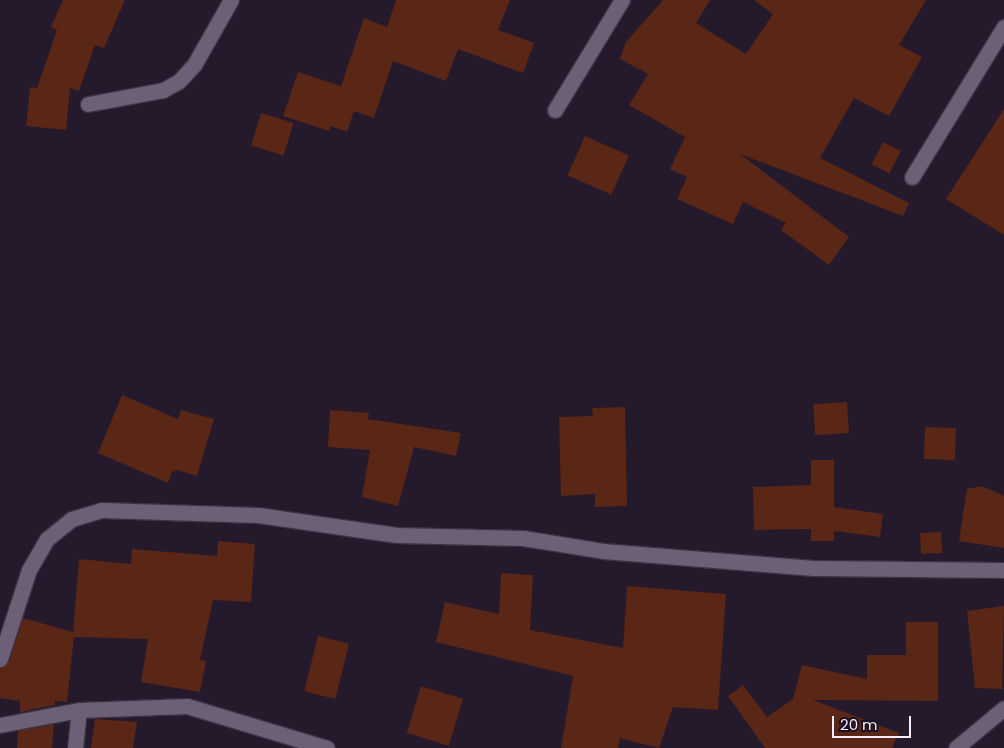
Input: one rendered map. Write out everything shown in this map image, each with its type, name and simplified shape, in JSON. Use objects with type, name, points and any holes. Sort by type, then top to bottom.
[{"type":"street","points":[[88,104],[163,90],[179,81],[194,65],[231,0]]},
{"type":"street","points":[[555,110],[622,0]]},
{"type":"street","points":[[912,178],[1004,27]]},
{"type":"street","points":[[0,659],[29,570],[47,539],[72,520],[102,510],[266,516],[397,535],[523,538],[603,551],[816,568],[1004,570]]},
{"type":"street","points":[[0,725],[79,710],[187,706],[299,744],[327,748]]},
{"type":"street","points":[[956,748],[1004,708]]},
{"type":"street","points":[[75,748],[79,710]]},
{"type":"building","points":[[63,0],[125,0],[104,48],[95,45],[79,91],[70,88],[66,130],[26,126],[30,87],[37,88],[57,30],[51,27]]},
{"type":"building","points":[[396,0],[510,0],[498,30],[534,43],[523,73],[458,49],[446,81],[393,61],[374,118],[354,111],[347,132],[331,126],[329,131],[283,116],[298,72],[341,86],[364,18],[387,27]]},
{"type":"building","points":[[663,0],[710,0],[696,23],[746,54],[773,14],[754,0],[926,0],[899,45],[922,57],[889,116],[854,98],[820,158],[909,203],[903,216],[740,154],[849,237],[829,265],[781,230],[786,223],[743,202],[733,224],[677,199],[687,177],[670,169],[685,137],[629,105],[648,74],[620,59],[626,42]]},
{"type":"building","points":[[1004,109],[1004,235],[946,199]]},
{"type":"building","points":[[261,113],[294,123],[284,155],[251,146]]},
{"type":"building","points":[[585,136],[629,156],[611,195],[568,175]]},
{"type":"building","points":[[883,142],[901,151],[889,173],[872,164]]},
{"type":"building","points":[[122,395],[178,419],[181,410],[214,419],[197,476],[177,470],[172,472],[168,483],[98,453]]},
{"type":"building","points":[[847,402],[849,433],[815,435],[813,404]]},
{"type":"building","points":[[625,407],[627,506],[595,507],[595,494],[561,496],[559,417],[593,416],[592,408]]},
{"type":"building","points":[[330,410],[369,413],[368,419],[461,433],[456,456],[414,447],[398,506],[362,497],[370,450],[328,447]]},
{"type":"building","points":[[925,427],[956,428],[955,460],[924,459]]},
{"type":"building","points":[[811,460],[834,460],[834,507],[883,514],[880,537],[834,531],[834,541],[811,541],[811,529],[754,530],[753,487],[811,485]]},
{"type":"building","points":[[982,486],[1004,496],[1004,548],[959,541],[967,489]]},
{"type":"building","points":[[941,532],[942,553],[921,554],[920,533]]},
{"type":"building","points":[[218,541],[255,544],[251,602],[213,600],[200,660],[206,661],[200,692],[141,682],[148,639],[74,637],[67,702],[55,701],[55,705],[20,712],[20,701],[0,698],[0,668],[9,662],[23,618],[73,632],[79,559],[131,564],[132,549],[217,556]]},
{"type":"building","points":[[501,573],[533,575],[530,630],[623,648],[627,586],[726,594],[718,710],[673,707],[659,748],[620,738],[618,748],[561,748],[573,676],[436,642],[445,602],[499,614]]},
{"type":"building","points":[[1004,606],[1002,689],[975,688],[967,611]]},
{"type":"building","points":[[906,622],[938,622],[938,701],[813,700],[899,733],[892,748],[765,748],[728,696],[743,685],[767,717],[793,699],[802,665],[867,679],[867,655],[906,655]]},
{"type":"building","points":[[318,636],[349,644],[335,699],[304,691]]},
{"type":"building","points":[[421,686],[463,699],[449,746],[407,733]]},
{"type":"building","points":[[95,719],[137,722],[133,748],[91,748]]},
{"type":"building","points":[[54,724],[52,748],[17,748],[18,731]]}]
